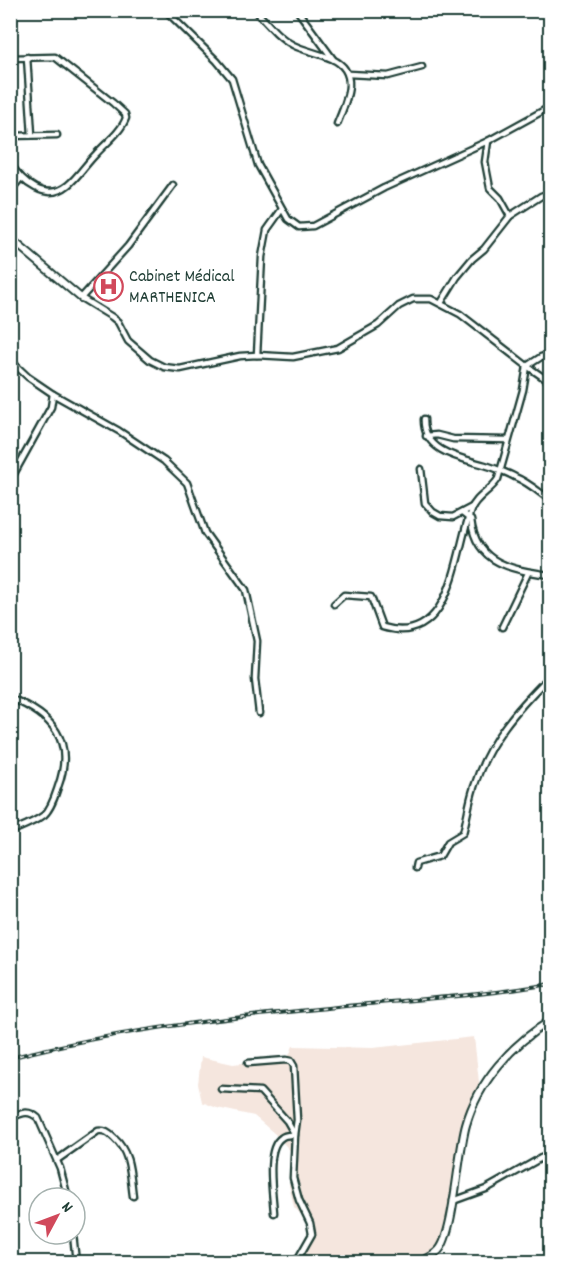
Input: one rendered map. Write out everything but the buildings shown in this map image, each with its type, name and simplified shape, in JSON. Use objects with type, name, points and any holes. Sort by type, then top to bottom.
[{"type":"street","points":[[165,10],[232,79],[258,165],[282,209],[294,225],[299,227],[308,227],[384,188],[488,141],[550,107]]},
{"type":"street","points":[[255,10],[283,39],[296,47],[334,60]]},
{"type":"street","points":[[297,10],[334,60],[348,74],[350,84],[337,124]]},
{"type":"street","points":[[27,57],[32,135]]},
{"type":"street","points":[[10,58],[55,57],[123,111],[126,118],[120,129],[72,181],[61,189],[50,192],[37,190],[21,178],[10,163]]},
{"type":"street","points":[[348,74],[388,76],[422,67]]},
{"type":"street","points":[[10,136],[57,135]]},
{"type":"street","points":[[488,141],[485,162],[490,188],[503,203],[510,216]]},
{"type":"street","points":[[10,191],[21,178]]},
{"type":"street","points":[[81,298],[128,246],[173,185]]},
{"type":"street","points":[[441,303],[457,277],[484,249],[510,216],[541,196],[550,193]]},
{"type":"street","points":[[257,355],[262,257],[267,230],[282,209]]},
{"type":"street","points":[[10,238],[81,298],[118,322],[128,341],[156,364],[180,369],[257,355],[293,357],[338,348],[378,325],[399,306],[413,300],[431,299],[459,314],[550,382]]},
{"type":"street","points":[[421,469],[425,503],[428,508],[444,517],[453,517],[472,507],[494,485],[500,472],[523,390],[527,366],[541,357],[550,355]]},
{"type":"street","points":[[10,360],[28,377],[53,394],[150,451],[171,466],[188,483],[205,533],[246,590],[257,641],[255,679],[259,713]]},
{"type":"street","points":[[10,481],[51,407],[53,394]]},
{"type":"street","points":[[424,419],[423,429],[426,436],[452,457],[487,465],[515,476],[550,500]]},
{"type":"street","points":[[426,436],[508,440]]},
{"type":"street","points":[[334,604],[344,596],[371,597],[382,627],[398,629],[418,626],[427,620],[442,604],[456,569],[472,507]]},
{"type":"street","points":[[462,513],[468,518],[474,536],[481,547],[502,565],[528,573],[550,576]]},
{"type":"street","points":[[502,627],[528,573]]},
{"type":"street","points":[[415,868],[416,863],[440,856],[448,842],[463,832],[474,788],[492,744],[528,697],[550,676]]},
{"type":"street","points":[[10,698],[33,710],[52,725],[59,734],[65,756],[63,774],[44,815],[10,832]]},
{"type":"street","points":[[420,1263],[431,1260],[443,1243],[453,1202],[466,1124],[485,1082],[506,1057],[550,1021]]},
{"type":"street","points":[[248,1064],[291,1061],[294,1066],[297,1120],[292,1178],[310,1223],[312,1234],[296,1263]]},
{"type":"street","points":[[221,1089],[260,1091],[287,1121],[295,1135]]},
{"type":"street","points":[[10,1118],[25,1112],[32,1113],[38,1118],[57,1160],[65,1186]]},
{"type":"street","points":[[57,1160],[98,1131],[106,1131],[124,1148],[129,1161],[133,1196]]},
{"type":"street","points":[[273,1213],[271,1153],[279,1138],[285,1135],[295,1135]]},
{"type":"street","points":[[453,1202],[486,1190],[550,1155]]},
{"type":"street","points":[[74,1246],[76,1263]]},
{"type":"shaded area","points":[[474,1037],[480,1091],[465,1124],[452,1200],[440,1246],[418,1262],[298,1262],[299,1257],[314,1238],[312,1234],[314,1228],[294,1207],[289,1185],[295,1156],[254,1116],[217,1108],[202,1102],[198,1084],[201,1057],[233,1064],[288,1058],[293,1046],[373,1048]]},
{"type":"railway","points":[[10,1058],[101,1038],[193,1023],[486,993],[550,984]]},
{"type":"place","name":"Cabinet Médical MARTHENICA","points":[[108,287]]}]
